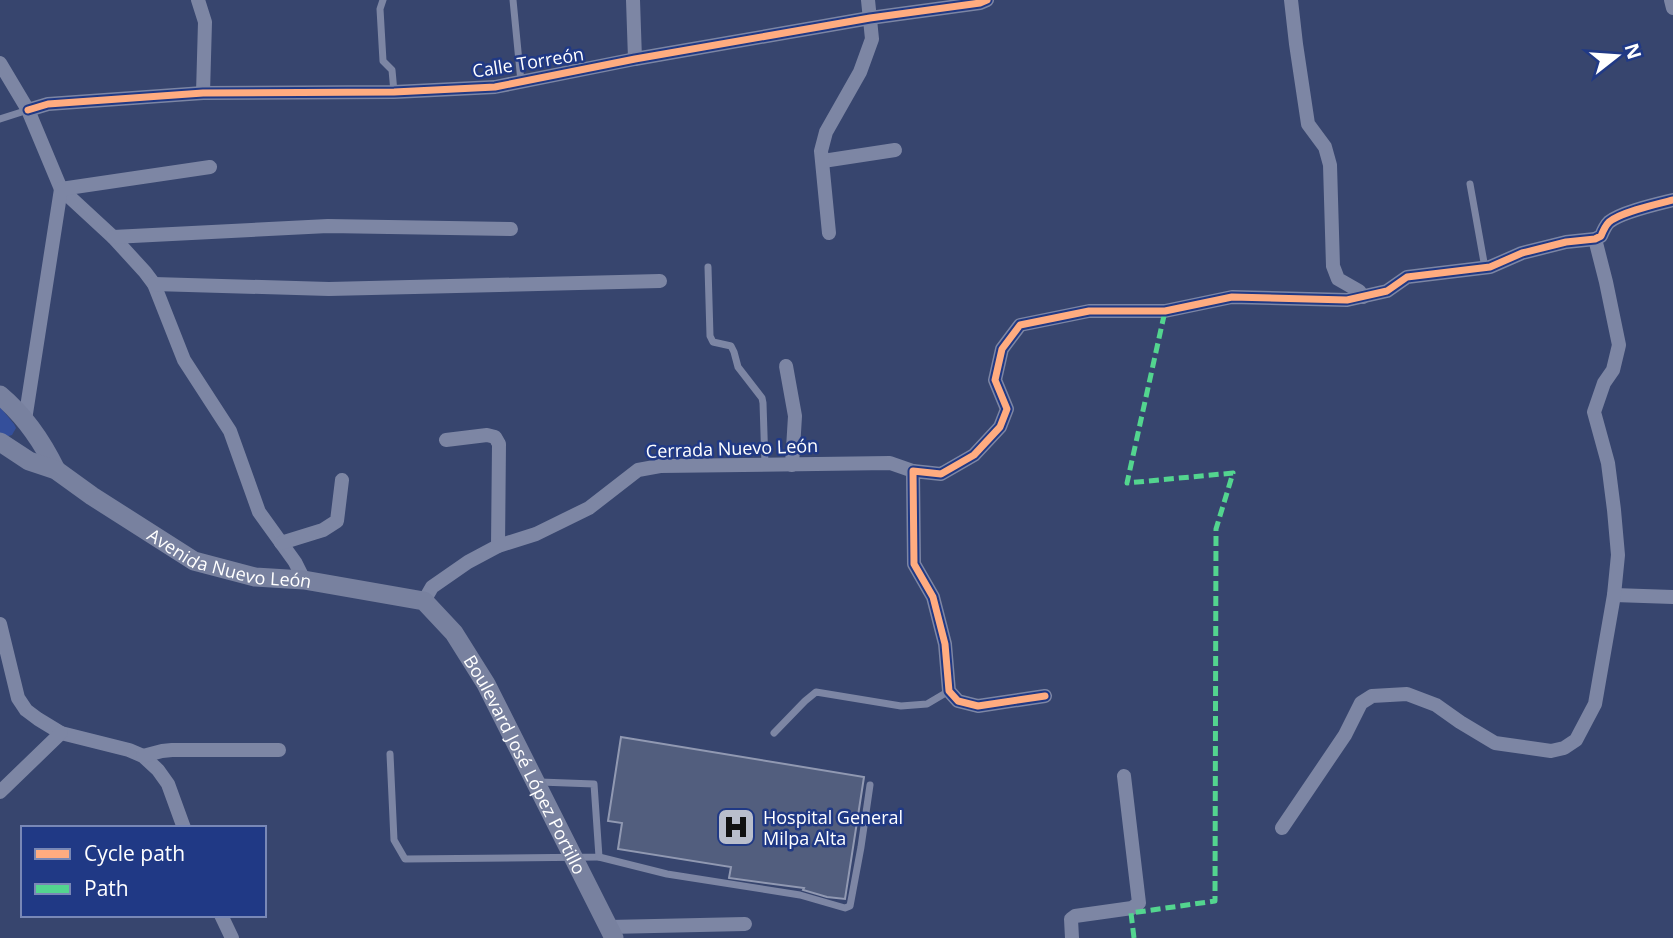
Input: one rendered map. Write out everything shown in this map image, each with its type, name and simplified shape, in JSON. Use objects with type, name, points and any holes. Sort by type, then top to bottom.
[{"type":"main road","name":"Avenida Nuevo León","points":[[0,395],[25,420],[46,449],[56,470]]},
{"type":"main road","points":[[1,443],[12,442],[22,435],[25,420]]},
{"type":"main road","name":"Avenida Nuevo León","points":[[1,443],[29,461],[56,470],[194,561],[255,577],[304,580],[424,601]]},
{"type":"main road","name":"Boulevard José López Portillo","points":[[424,601],[454,633],[480,674],[611,932]]},
{"type":"street","points":[[198,0],[205,22],[203,93]]},
{"type":"street","points":[[632,0],[635,59]]},
{"type":"street","points":[[829,233],[821,151],[826,132],[860,72],[872,39],[868,0]]},
{"type":"street","name":"Calle Torreón","points":[[28,110],[48,104],[203,93],[394,92],[495,87],[635,59],[987,0]]},
{"type":"street","points":[[1292,0],[1308,124],[1325,147],[1330,165],[1333,266],[1338,279],[1363,296]]},
{"type":"street","points":[[1671,0],[1673,8]]},
{"type":"street","points":[[0,63],[28,110],[61,189],[113,237],[154,284],[184,360],[230,431],[259,512],[295,562],[304,580]]},
{"type":"street","points":[[822,161],[895,150]]},
{"type":"street","points":[[61,189],[210,167]]},
{"type":"street","points":[[25,420],[61,189]]},
{"type":"street","points":[[1282,828],[1345,735],[1361,703],[1372,696],[1407,694],[1436,705],[1495,743],[1551,751],[1564,748],[1576,740],[1595,704],[1614,595],[1618,555],[1608,463],[1594,412],[1604,383],[1613,370],[1619,345],[1595,239],[1601,236],[1610,221],[1622,215],[1673,200]]},
{"type":"street","points":[[113,237],[328,226],[512,229]]},
{"type":"street","name":"Cerrada Nuevo León","points":[[424,601],[432,587],[468,562],[499,546],[536,534],[589,508],[638,470],[660,466],[890,463],[913,471],[941,474],[974,455],[1000,427],[1007,409],[995,380],[1002,349],[1020,325],[1089,311],[1165,310],[1232,297],[1347,300],[1387,291],[1408,277],[1490,267],[1522,253],[1566,242],[1595,239]]},
{"type":"street","points":[[154,284],[329,289],[660,281]]},
{"type":"street","points":[[786,366],[795,416],[792,465]]},
{"type":"street","points":[[446,440],[487,435],[495,437],[499,444],[499,546]]},
{"type":"street","points":[[913,471],[914,564],[933,597],[945,644],[949,691],[958,701],[978,706],[1045,696]]},
{"type":"street","points":[[281,543],[323,530],[337,521],[342,480]]},
{"type":"street","points":[[1614,595],[1673,597]]},
{"type":"street","points":[[0,624],[18,698],[26,710],[61,733],[129,750],[142,756],[158,770],[168,784],[183,826]]},
{"type":"street","points":[[0,792],[61,733]]},
{"type":"street","points":[[142,756],[172,750],[279,750]]},
{"type":"street","points":[[1072,938],[1071,919],[1076,916],[1132,908],[1139,903],[1124,776]]},
{"type":"street","points":[[222,917],[232,938]]},
{"type":"street","points":[[611,932],[746,923]]},
{"type":"lane","points":[[383,0],[380,9],[383,61],[392,70],[394,92]]},
{"type":"lane","points":[[513,0],[521,82]]},
{"type":"lane","points":[[0,119],[28,110]]},
{"type":"lane","points":[[1470,184],[1485,268]]},
{"type":"lane","points":[[708,267],[710,336],[713,342],[731,346],[738,367],[762,398],[765,465]]},
{"type":"lane","points":[[774,733],[817,692],[901,706],[927,705],[949,691]]},
{"type":"lane","points":[[390,754],[394,840],[405,859],[599,857],[667,874],[800,895],[845,908],[850,906],[870,785]]},
{"type":"lane","points":[[534,782],[594,784],[599,857]]},
{"type":"shaded area","points":[[0,407],[16,428],[12,435],[2,438],[0,437]]},
{"type":"building","points":[[621,737],[864,777],[845,899],[827,897],[803,890],[804,888],[729,878],[731,867],[618,849],[622,823],[608,821]]},
{"type":"marked path","points":[[1134,938],[1131,913],[1215,901],[1216,529],[1233,473],[1127,483],[1165,311]]},
{"type":"cycle path","points":[[28,110],[48,104],[203,93],[394,92],[495,87],[635,59],[987,0]]},
{"type":"cycle path","points":[[1045,696],[978,706],[958,701],[949,691],[945,644],[933,597],[914,564],[913,471],[941,474],[974,455],[1000,427],[1007,409],[995,380],[1002,349],[1020,325],[1089,311],[1165,311],[1232,297],[1347,300],[1387,291],[1407,277],[1490,267],[1522,253],[1566,242],[1595,239],[1601,236],[1615,218],[1673,200]]},
{"type":"place","name":"Hospital General Milpa Alta","points":[[736,827]]}]
